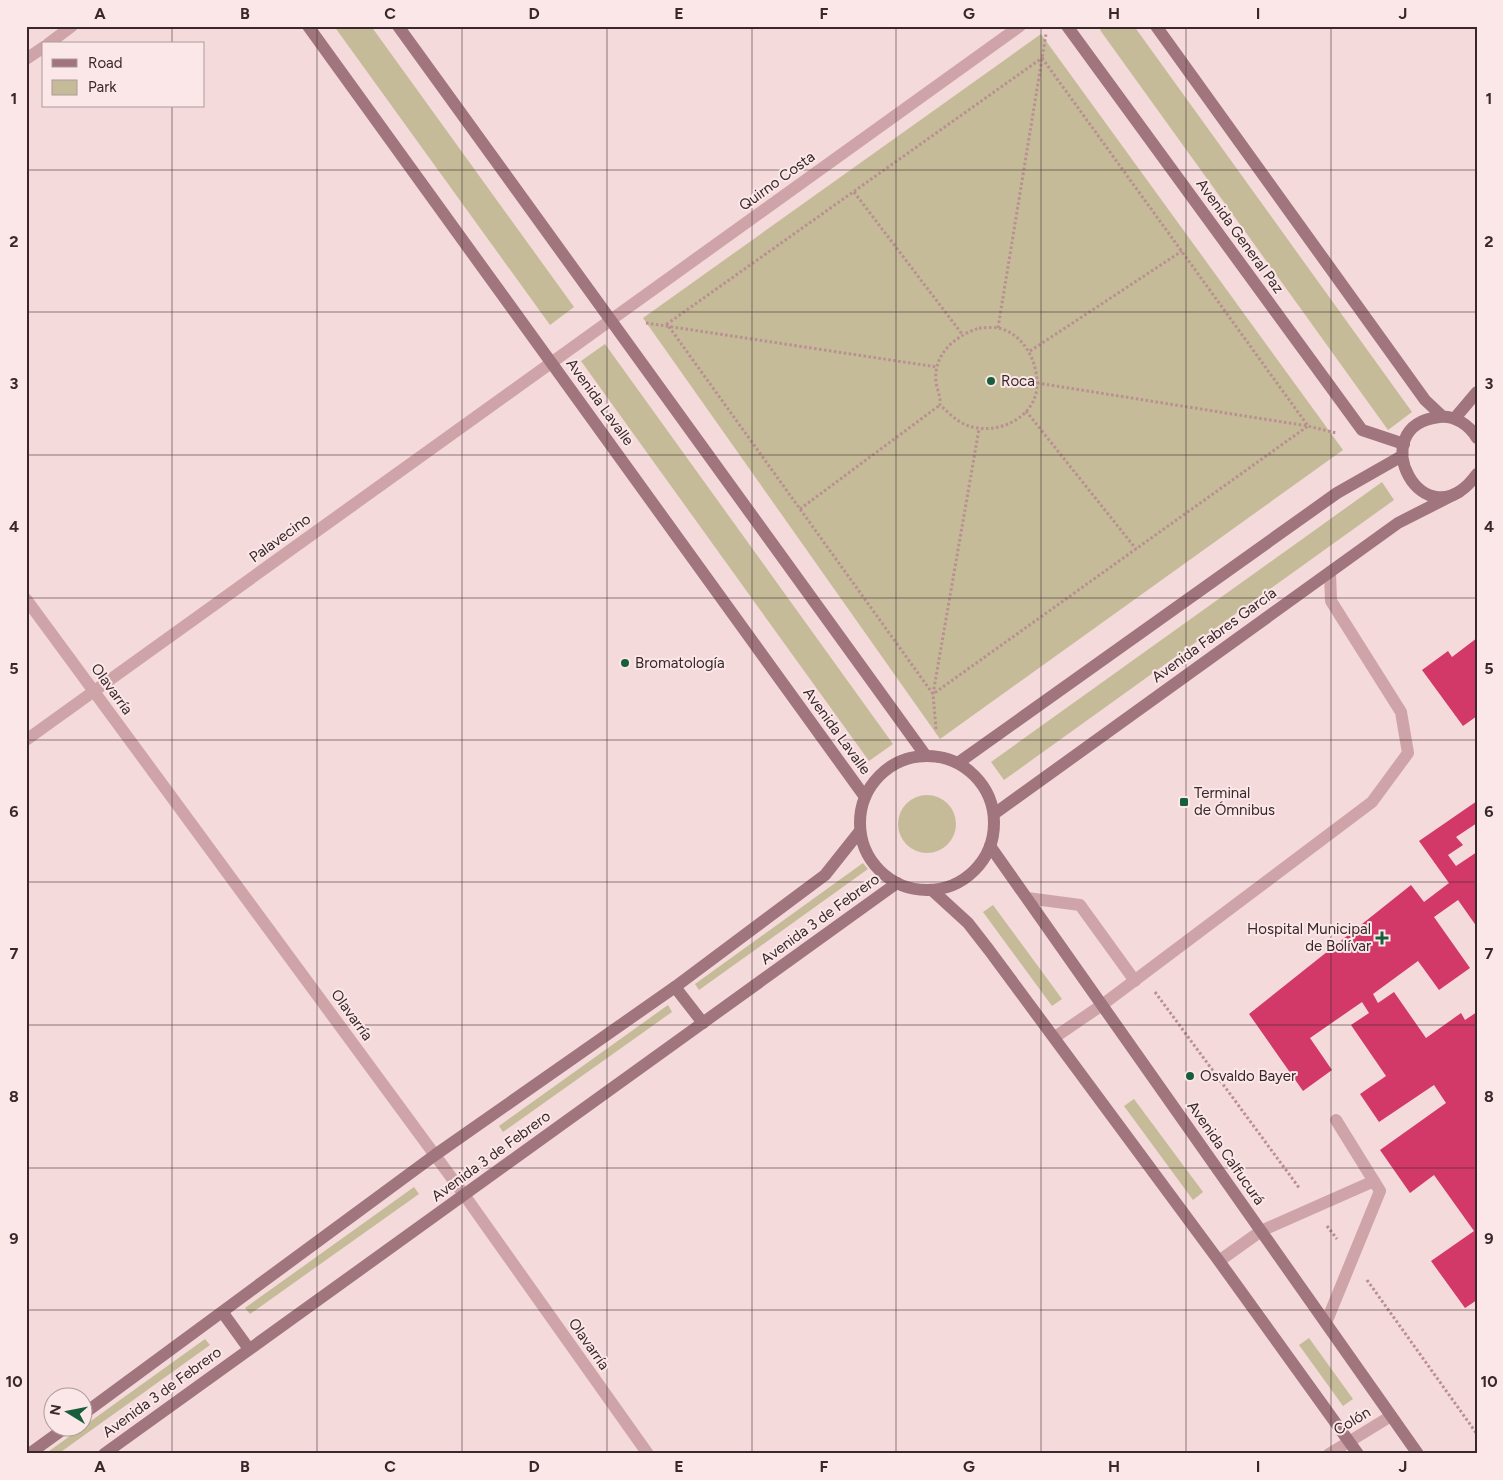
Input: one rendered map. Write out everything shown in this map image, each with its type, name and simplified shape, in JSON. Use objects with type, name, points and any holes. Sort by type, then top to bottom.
[{"type":"street","points":[[51,42],[72,26]]},
{"type":"street","name":"Avenida Lavalle","points":[[308,26],[865,797]]},
{"type":"street","points":[[398,26],[926,756]]},
{"type":"street","name":"Quirno Costa","points":[[552,363],[1020,26]]},
{"type":"street","name":"Avenida General Paz","points":[[1067,26],[1362,430],[1403,450]]},
{"type":"street","points":[[1156,26],[1425,400],[1449,417],[1465,424],[1477,438]]},
{"type":"street","points":[[26,59],[42,48]]},
{"type":"street","name":"Palavecino","points":[[26,740],[552,363]]},
{"type":"street","points":[[1459,492],[1446,496],[1433,496],[1420,490],[1410,482],[1404,470],[1403,450],[1410,433],[1418,424],[1430,418],[1449,417],[1477,392]]},
{"type":"street","points":[[958,763],[1337,493],[1403,450]]},
{"type":"street","name":"Avenida Fabres García","points":[[994,814],[1398,523],[1459,492],[1475,481]]},
{"type":"street","points":[[1055,1037],[1102,1005],[1372,802],[1408,753],[1401,712],[1331,601],[1330,572]]},
{"type":"street","name":"Olavarría","points":[[26,599],[465,1196],[648,1454]]},
{"type":"street","points":[[939,757],[958,763],[973,772],[987,791],[994,814],[994,836],[986,857],[971,875],[953,886],[933,891],[910,889],[897,884],[874,866],[864,847],[860,831],[862,804],[871,784],[888,768],[908,758],[939,757]]},
{"type":"street","name":"Avenida 3 de Febrero","points":[[92,1408],[435,1155],[675,987],[825,875],[860,831]]},
{"type":"street","name":"Avenida Calfucurá","points":[[990,846],[1418,1454]]},
{"type":"street","name":"Avenida 3 de Febrero","points":[[104,1454],[897,884]]},
{"type":"street","points":[[933,891],[968,923],[1055,1037],[1358,1454]]},
{"type":"street","points":[[1027,898],[1080,905],[1135,980]]},
{"type":"street","points":[[675,987],[703,1023]]},
{"type":"street","points":[[1326,1323],[1380,1191],[1336,1120]]},
{"type":"street","points":[[1219,1261],[1261,1231],[1374,1181]]},
{"type":"street","points":[[223,1313],[249,1349]]},
{"type":"street","name":"Colón","points":[[1329,1454],[1391,1416]]},
{"type":"street","points":[[29,1454],[51,1438]]},
{"type":"path","points":[[998,328],[1047,26]]},
{"type":"path","points":[[667,324],[1042,58]]},
{"type":"path","points":[[1042,58],[1308,426]]},
{"type":"path","points":[[854,192],[962,334]]},
{"type":"path","points":[[1030,351],[1182,251]]},
{"type":"path","points":[[611,320],[667,324],[937,367]]},
{"type":"path","points":[[667,324],[933,694]]},
{"type":"path","points":[[978,328],[998,328],[1015,336],[1030,351],[1037,383],[1033,400],[1026,411],[1012,423],[996,429],[980,429],[963,424],[940,405],[936,382],[937,367],[944,350],[962,334],[978,328]]},
{"type":"path","points":[[1037,383],[1308,426],[1346,435]]},
{"type":"path","points":[[800,509],[940,405]]},
{"type":"path","points":[[1026,411],[1136,549]]},
{"type":"path","points":[[933,694],[1308,426]]},
{"type":"path","points":[[939,757],[933,694],[980,429]]},
{"type":"green space","points":[[334,26],[371,26],[574,307],[550,325]]},
{"type":"green space","points":[[1104,26],[1134,26],[1412,412],[1388,430],[1100,30]]},
{"type":"green space","points":[[1041,34],[1343,450],[940,739],[643,318]]},
{"type":"green space","points":[[605,344],[893,744],[869,761],[581,361]]},
{"type":"green space","points":[[1382,482],[1394,500],[1004,780],[991,762]]},
{"type":"green space","points":[[927,795],[938,797],[951,808],[956,824],[954,835],[943,848],[927,853],[916,851],[903,840],[898,824],[900,813],[911,800]]},
{"type":"green space","points":[[863,863],[868,869],[699,990],[695,984]]},
{"type":"green space","points":[[993,905],[1062,999],[1052,1006],[983,912]]},
{"type":"green space","points":[[668,1005],[672,1012],[503,1132],[499,1126]]},
{"type":"green space","points":[[1134,1099],[1203,1192],[1193,1200],[1124,1106]]},
{"type":"green space","points":[[414,1187],[419,1194],[250,1314],[245,1308]]},
{"type":"green space","points":[[1309,1338],[1353,1399],[1343,1406],[1299,1345]]},
{"type":"green space","points":[[205,1339],[210,1345],[92,1430],[92,1420]]},
{"type":"green space","points":[[67,1438],[80,1438],[58,1454],[45,1454]]},
{"type":"building","points":[[1477,638],[1477,716],[1463,726],[1422,670],[1448,651],[1452,657]]},
{"type":"building","points":[[1477,801],[1477,823],[1456,837],[1463,845],[1448,855],[1456,866],[1477,852],[1477,927],[1458,900],[1434,917],[1470,968],[1439,990],[1418,961],[1373,994],[1378,1003],[1394,992],[1426,1038],[1461,1013],[1465,1020],[1477,1012],[1477,1300],[1465,1308],[1431,1261],[1474,1231],[1434,1175],[1410,1193],[1380,1150],[1446,1103],[1434,1085],[1379,1122],[1360,1094],[1386,1076],[1351,1025],[1369,1013],[1362,1002],[1310,1038],[1332,1070],[1303,1091],[1249,1014],[1411,885],[1424,902],[1449,883],[1419,841]]},
{"type":"place","name":"Roca","points":[[991,381]]},
{"type":"place","name":"Bromatología","points":[[625,663]]},
{"type":"place","name":"Terminal de Ómnibus","points":[[1184,802]]},
{"type":"place","name":"Hospital Municipal de Bolívar","points":[[1382,938]]},
{"type":"place","name":"Osvaldo Bayer","points":[[1190,1076]]}]
